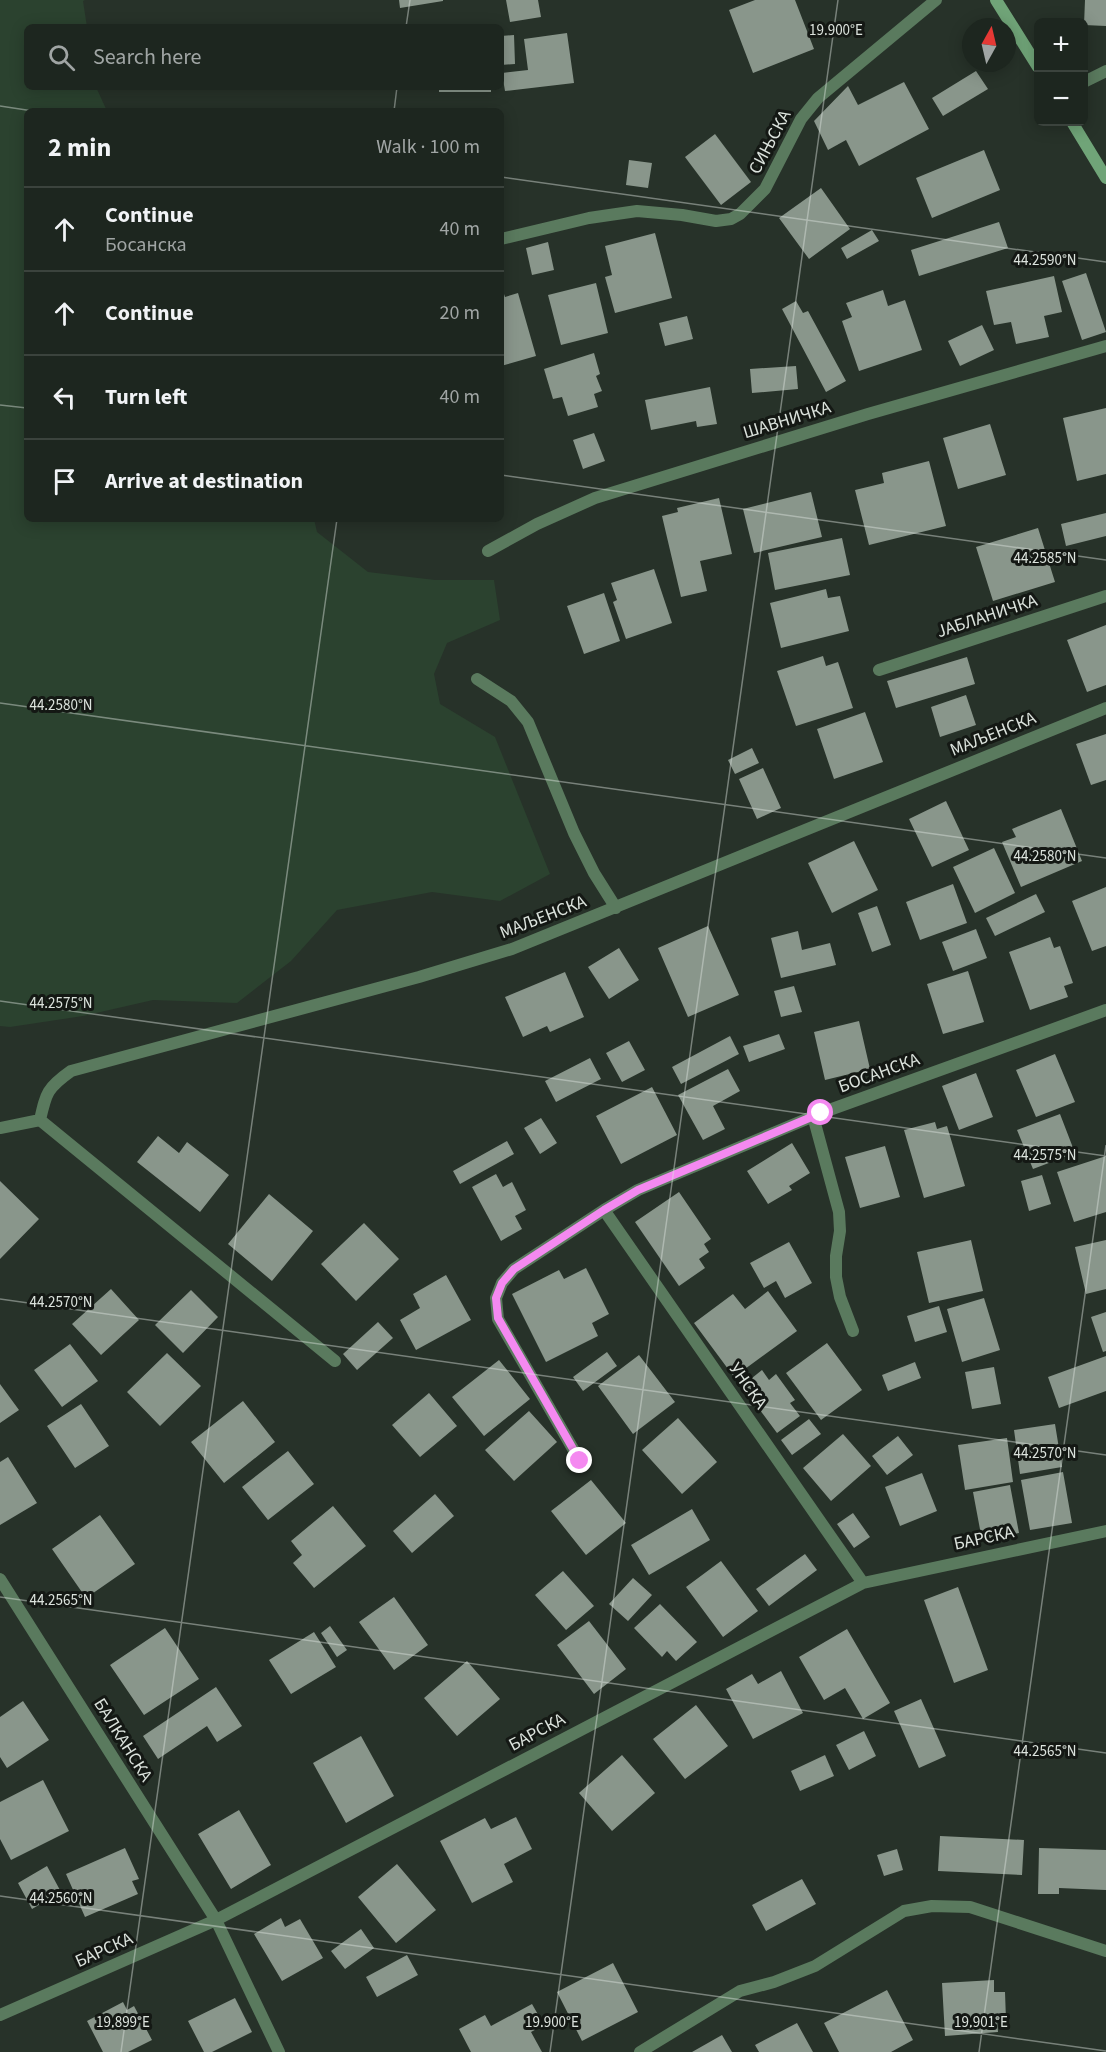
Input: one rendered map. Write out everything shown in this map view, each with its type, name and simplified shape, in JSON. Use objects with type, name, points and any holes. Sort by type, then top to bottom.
[{"type":"main road","points":[[996,0],[1034,61]]},
{"type":"main road","points":[[1074,126],[1106,178]]},
{"type":"street","name":"СИЊСКА","points":[[504,238],[569,223],[637,211],[716,221],[731,219],[740,214],[765,189],[801,119],[818,98],[936,0]]},
{"type":"street","points":[[1088,80],[1106,71]]},
{"type":"street","name":"ШАВНИЧКА","points":[[488,551],[537,524],[596,498],[868,414],[1106,346]]},
{"type":"street","name":"ЈАБЛАНИЧКА","points":[[879,670],[1106,596]]},
{"type":"street","points":[[477,679],[511,701],[528,722],[574,833],[594,873],[616,908]]},
{"type":"street","name":"МАЉЕНСКА","points":[[40,1120],[46,1095],[53,1083],[70,1071],[419,977],[512,949],[1106,708]]},
{"type":"street","name":"БОСАНСКА","points":[[580,1461],[498,1318],[496,1298],[502,1283],[514,1269],[638,1190],[813,1116],[1106,1010]]},
{"type":"street","points":[[813,1116],[839,1212],[840,1231],[836,1256],[836,1277],[840,1297],[853,1331]]},
{"type":"street","points":[[0,1128],[40,1120],[335,1361]]},
{"type":"street","name":"УНСКА","points":[[604,1210],[863,1583]]},
{"type":"street","name":"БАРСКА","points":[[0,2015],[216,1920],[863,1583],[1106,1531]]},
{"type":"street","name":"БАЛКАНСКА","points":[[0,1578],[216,1920],[279,2052]]},
{"type":"street","points":[[640,2052],[740,1991],[774,1982],[815,1966],[904,1911],[932,1906],[970,1907],[1106,1951]]},
{"type":"green space","points":[[0,0],[85,0],[83,1],[87,24],[24,24],[24,90],[97,90],[106,108],[24,108],[24,522],[315,522],[317,532],[368,572],[435,580],[494,580],[500,620],[447,643],[434,674],[440,704],[495,737],[550,874],[500,901],[432,892],[337,910],[291,961],[237,1003],[153,1000],[83,1016],[10,1027],[0,1026]]},
{"type":"building","points":[[399,0],[443,0],[443,1],[400,8]]},
{"type":"building","points":[[506,0],[538,0],[541,17],[510,22]]},
{"type":"building","points":[[755,0],[795,0],[814,49],[753,73],[729,10]]},
{"type":"building","points":[[1085,0],[1106,0],[1106,26],[1088,25],[1088,18],[1084,18]]},
{"type":"building","points":[[567,33],[574,83],[505,91],[504,73],[528,70],[524,39]]},
{"type":"building","points":[[514,35],[515,64],[504,65],[504,36]]},
{"type":"building","points":[[974,72],[988,89],[943,116],[932,98]]},
{"type":"building","points":[[904,82],[929,129],[859,166],[846,140],[828,150],[814,121],[848,86],[858,105]]},
{"type":"building","points":[[439,90],[491,90],[491,92],[439,92]]},
{"type":"building","points":[[715,134],[751,182],[721,205],[685,157]]},
{"type":"building","points":[[984,150],[1000,190],[932,218],[916,178]]},
{"type":"building","points":[[629,160],[652,163],[648,188],[626,185]]},
{"type":"building","points":[[821,188],[850,229],[809,259],[779,218]]},
{"type":"building","points":[[999,222],[1008,248],[919,276],[911,250]]},
{"type":"building","points":[[872,230],[879,241],[847,259],[841,248]]},
{"type":"building","points":[[655,233],[672,298],[615,313],[605,277],[612,275],[605,246]]},
{"type":"building","points":[[548,242],[554,270],[532,275],[526,248]]},
{"type":"building","points":[[1086,273],[1106,332],[1082,340],[1062,281]]},
{"type":"building","points":[[1054,276],[1062,312],[1044,316],[1049,337],[1016,344],[1011,322],[994,325],[986,291]]},
{"type":"building","points":[[596,283],[608,333],[561,345],[548,295]]},
{"type":"building","points":[[883,290],[888,306],[905,300],[922,350],[859,371],[842,321],[852,317],[846,303]]},
{"type":"building","points":[[518,293],[536,356],[504,365],[504,294],[505,297]]},
{"type":"building","points":[[796,301],[803,313],[808,311],[846,381],[826,392],[782,309]]},
{"type":"building","points":[[687,316],[693,339],[665,346],[659,323]]},
{"type":"building","points":[[982,325],[994,350],[960,366],[948,341]]},
{"type":"building","points":[[594,353],[600,374],[596,376],[602,391],[594,394],[598,407],[568,416],[562,397],[553,399],[544,369]]},
{"type":"building","points":[[796,366],[798,389],[752,393],[750,369]]},
{"type":"building","points":[[710,387],[717,424],[697,427],[696,421],[651,430],[645,400]]},
{"type":"building","points":[[1106,408],[1106,474],[1077,481],[1063,418]]},
{"type":"building","points":[[990,424],[1006,475],[958,489],[943,438]]},
{"type":"building","points":[[594,433],[605,461],[583,469],[573,440]]},
{"type":"building","points":[[929,461],[946,526],[869,545],[855,490],[884,483],[882,473]]},
{"type":"building","points":[[811,492],[822,537],[754,553],[743,509]]},
{"type":"building","points":[[719,498],[732,554],[700,561],[707,591],[681,597],[662,516],[678,512],[677,508]]},
{"type":"building","points":[[1106,513],[1106,536],[1066,546],[1061,524]]},
{"type":"building","points":[[1038,528],[1055,582],[993,601],[976,547]]},
{"type":"building","points":[[842,538],[850,575],[775,590],[768,553]]},
{"type":"building","points":[[654,569],[672,623],[626,639],[613,602],[617,600],[611,583]]},
{"type":"building","points":[[826,589],[828,598],[840,596],[849,631],[781,648],[770,603]]},
{"type":"building","points":[[604,593],[620,641],[584,654],[567,606]]},
{"type":"building","points":[[1106,625],[1106,685],[1087,692],[1067,640]]},
{"type":"building","points":[[823,656],[826,666],[838,662],[853,708],[796,726],[777,671]]},
{"type":"building","points":[[967,657],[975,684],[896,708],[887,681]]},
{"type":"building","points":[[966,695],[976,725],[940,737],[931,707]]},
{"type":"building","points":[[865,712],[883,762],[834,779],[817,729]]},
{"type":"building","points":[[1106,734],[1106,780],[1091,785],[1076,744]]},
{"type":"building","points":[[752,748],[759,763],[735,774],[728,760]]},
{"type":"building","points":[[763,768],[781,808],[757,819],[739,779]]},
{"type":"building","points":[[946,801],[969,850],[932,867],[909,819]]},
{"type":"building","points":[[1061,809],[1082,861],[1021,887],[1002,842],[1016,837],[1012,829]]},
{"type":"building","points":[[854,841],[878,890],[832,913],[808,863]]},
{"type":"building","points":[[994,848],[1015,893],[975,913],[953,867]]},
{"type":"building","points":[[953,884],[967,923],[920,940],[906,902]]},
{"type":"building","points":[[1106,887],[1106,946],[1092,951],[1072,901]]},
{"type":"building","points":[[1036,894],[1045,912],[995,936],[986,918]]},
{"type":"building","points":[[877,906],[891,945],[872,952],[858,913]]},
{"type":"building","points":[[708,926],[739,995],[688,1017],[658,948]]},
{"type":"building","points":[[976,929],[987,958],[953,971],[942,942]]},
{"type":"building","points":[[798,931],[802,950],[830,943],[836,965],[781,978],[771,938]]},
{"type":"building","points":[[1050,937],[1054,948],[1060,946],[1073,983],[1064,986],[1068,997],[1030,1010],[1009,952]]},
{"type":"building","points":[[619,948],[639,980],[609,999],[588,967]]},
{"type":"building","points":[[968,971],[984,1022],[943,1034],[927,984]]},
{"type":"building","points":[[565,972],[584,1017],[550,1032],[547,1026],[523,1037],[505,997]]},
{"type":"building","points":[[794,986],[802,1012],[781,1017],[774,991]]},
{"type":"building","points":[[859,1021],[870,1069],[825,1080],[814,1032]]},
{"type":"building","points":[[779,1034],[785,1049],[749,1062],[743,1046]]},
{"type":"building","points":[[730,1036],[739,1054],[681,1084],[672,1067]]},
{"type":"building","points":[[629,1041],[645,1070],[622,1082],[606,1053]]},
{"type":"building","points":[[1055,1054],[1075,1102],[1036,1117],[1016,1070]]},
{"type":"building","points":[[590,1058],[601,1079],[556,1102],[545,1081]]},
{"type":"building","points":[[728,1069],[740,1091],[713,1106],[725,1129],[703,1140],[678,1095]]},
{"type":"building","points":[[976,1073],[993,1117],[959,1130],[942,1086]]},
{"type":"building","points":[[652,1087],[677,1135],[621,1164],[596,1116]]},
{"type":"building","points":[[1060,1114],[1075,1153],[1033,1169],[1017,1130]]},
{"type":"building","points":[[541,1118],[557,1143],[540,1154],[524,1128]]},
{"type":"building","points":[[935,1122],[937,1129],[947,1126],[965,1186],[924,1198],[904,1130]]},
{"type":"building","points":[[158,1136],[179,1153],[187,1142],[229,1175],[200,1212],[137,1162]]},
{"type":"building","points":[[507,1141],[514,1154],[460,1184],[453,1171]]},
{"type":"building","points":[[792,1143],[810,1173],[789,1186],[792,1190],[768,1204],[747,1171]]},
{"type":"building","points":[[885,1146],[900,1197],[860,1208],[845,1157]]},
{"type":"building","points":[[1106,1156],[1106,1212],[1074,1222],[1057,1172]]},
{"type":"building","points":[[496,1174],[503,1187],[512,1182],[526,1210],[515,1216],[522,1229],[501,1241],[472,1187]]},
{"type":"building","points":[[1042,1175],[1051,1204],[1029,1211],[1021,1181]]},
{"type":"building","points":[[0,1181],[39,1219],[0,1259]]},
{"type":"building","points":[[679,1192],[711,1239],[704,1244],[709,1252],[699,1259],[705,1268],[679,1286],[635,1222]]},
{"type":"building","points":[[269,1194],[313,1231],[272,1281],[228,1244]]},
{"type":"building","points":[[364,1223],[399,1259],[356,1301],[321,1264]]},
{"type":"building","points":[[971,1240],[983,1291],[929,1303],[917,1252]]},
{"type":"building","points":[[1106,1240],[1106,1289],[1086,1294],[1075,1247]]},
{"type":"building","points":[[789,1242],[812,1283],[785,1298],[776,1281],[764,1288],[750,1263]]},
{"type":"building","points":[[586,1268],[609,1314],[592,1323],[598,1336],[546,1362],[512,1294],[559,1270],[564,1279]]},
{"type":"building","points":[[446,1275],[471,1320],[416,1350],[400,1320],[420,1308],[413,1294]]},
{"type":"building","points":[[111,1289],[139,1320],[101,1355],[72,1324]]},
{"type":"building","points":[[191,1290],[218,1317],[183,1353],[155,1325]]},
{"type":"building","points":[[768,1291],[797,1331],[734,1377],[694,1323],[733,1294],[745,1309]]},
{"type":"building","points":[[984,1298],[1000,1350],[962,1362],[947,1309]]},
{"type":"building","points":[[939,1306],[947,1332],[915,1342],[907,1316]]},
{"type":"building","points":[[1106,1312],[1106,1351],[1103,1352],[1091,1317]]},
{"type":"building","points":[[378,1322],[393,1338],[357,1370],[343,1354]]},
{"type":"building","points":[[827,1343],[862,1390],[821,1420],[786,1373]]},
{"type":"building","points":[[70,1344],[98,1381],[62,1407],[34,1370]]},
{"type":"building","points":[[607,1352],[617,1366],[583,1391],[573,1377]]},
{"type":"building","points":[[167,1353],[201,1386],[160,1426],[127,1392]]},
{"type":"building","points":[[639,1355],[675,1402],[633,1434],[598,1386]]},
{"type":"building","points":[[1106,1356],[1106,1391],[1059,1408],[1048,1377]]},
{"type":"building","points":[[499,1360],[530,1399],[484,1436],[452,1397]]},
{"type":"building","points":[[915,1362],[921,1378],[888,1391],[882,1375]]},
{"type":"building","points":[[994,1367],[1001,1404],[972,1409],[965,1372]]},
{"type":"building","points":[[762,1370],[769,1380],[776,1374],[795,1400],[790,1403],[800,1416],[777,1433],[742,1386]]},
{"type":"building","points":[[0,1384],[19,1410],[0,1423]]},
{"type":"building","points":[[429,1393],[457,1426],[420,1457],[392,1425]]},
{"type":"building","points":[[243,1401],[275,1442],[224,1483],[191,1442]]},
{"type":"building","points":[[81,1404],[109,1446],[75,1468],[47,1426]]},
{"type":"building","points":[[529,1411],[557,1442],[514,1481],[485,1450]]},
{"type":"building","points":[[678,1418],[717,1462],[682,1494],[642,1450]]},
{"type":"building","points":[[809,1419],[821,1434],[792,1455],[781,1440]]},
{"type":"building","points":[[1055,1424],[1062,1467],[1020,1474],[1014,1430]]},
{"type":"building","points":[[843,1434],[871,1466],[831,1501],[803,1468]]},
{"type":"building","points":[[898,1436],[913,1455],[887,1475],[872,1456]]},
{"type":"building","points":[[1007,1438],[1013,1482],[965,1490],[958,1445]]},
{"type":"building","points":[[288,1451],[314,1484],[268,1520],[242,1487]]},
{"type":"building","points":[[8,1457],[37,1503],[0,1525],[0,1462]]},
{"type":"building","points":[[1063,1472],[1072,1523],[1030,1530],[1021,1480]]},
{"type":"building","points":[[922,1473],[937,1511],[900,1526],[885,1487]]},
{"type":"building","points":[[591,1480],[626,1523],[586,1555],[551,1511]]},
{"type":"building","points":[[1010,1485],[1019,1533],[982,1540],[973,1492]]},
{"type":"building","points":[[435,1494],[454,1516],[412,1553],[393,1531]]},
{"type":"building","points":[[333,1506],[366,1546],[314,1588],[293,1563],[302,1555],[291,1541]]},
{"type":"building","points":[[692,1509],[710,1540],[649,1575],[631,1545]]},
{"type":"building","points":[[853,1513],[870,1537],[854,1548],[837,1524]]},
{"type":"building","points":[[100,1515],[135,1564],[86,1598],[52,1549]]},
{"type":"building","points":[[805,1554],[817,1570],[769,1606],[756,1589]]},
{"type":"building","points":[[721,1561],[758,1611],[723,1637],[686,1587]]},
{"type":"building","points":[[563,1571],[594,1606],[566,1630],[535,1595]]},
{"type":"building","points":[[633,1578],[652,1595],[628,1621],[609,1604]]},
{"type":"building","points":[[958,1587],[988,1670],[954,1683],[924,1600]]},
{"type":"building","points":[[394,1597],[428,1645],[394,1670],[359,1622]]},
{"type":"building","points":[[660,1604],[697,1642],[676,1661],[667,1651],[662,1657],[634,1628]]},
{"type":"building","points":[[589,1621],[626,1669],[594,1694],[557,1645]]},
{"type":"building","points":[[330,1626],[347,1650],[337,1657],[321,1633]]},
{"type":"building","points":[[165,1628],[199,1679],[144,1715],[110,1665]]},
{"type":"building","points":[[847,1629],[890,1703],[863,1719],[845,1688],[824,1700],[799,1657]]},
{"type":"building","points":[[314,1632],[336,1667],[291,1694],[269,1660]]},
{"type":"building","points":[[467,1661],[500,1699],[457,1736],[424,1698]]},
{"type":"building","points":[[781,1671],[803,1713],[753,1739],[726,1689],[752,1674],[758,1684]]},
{"type":"building","points":[[216,1687],[242,1726],[217,1742],[207,1726],[158,1759],[143,1736]]},
{"type":"building","points":[[921,1699],[946,1756],[919,1768],[894,1711]]},
{"type":"building","points":[[23,1701],[49,1740],[7,1768],[0,1757],[0,1717]]},
{"type":"building","points":[[696,1705],[728,1746],[685,1779],[653,1739]]},
{"type":"building","points":[[864,1731],[876,1756],[849,1770],[836,1745]]},
{"type":"building","points":[[361,1736],[394,1796],[346,1823],[313,1763]]},
{"type":"building","points":[[622,1755],[655,1793],[612,1831],[579,1793]]},
{"type":"building","points":[[825,1755],[834,1776],[800,1791],[791,1771]]},
{"type":"building","points":[[43,1780],[69,1831],[11,1860],[0,1839],[0,1802]]},
{"type":"building","points":[[239,1810],[271,1865],[231,1889],[198,1834]]},
{"type":"building","points":[[516,1817],[532,1849],[504,1864],[513,1882],[472,1903],[440,1841],[485,1818],[491,1829]]},
{"type":"building","points":[[940,1836],[1024,1840],[1022,1875],[938,1871]]},
{"type":"building","points":[[125,1848],[139,1879],[132,1881],[138,1894],[85,1917],[66,1874]]},
{"type":"building","points":[[1039,1848],[1106,1850],[1106,1890],[1059,1888],[1059,1894],[1038,1894]]},
{"type":"building","points":[[897,1849],[903,1870],[884,1876],[877,1855]]},
{"type":"building","points":[[397,1864],[436,1910],[396,1943],[358,1897]]},
{"type":"building","points":[[47,1866],[61,1892],[32,1909],[18,1883]]},
{"type":"building","points":[[802,1879],[816,1904],[766,1931],[752,1905]]},
{"type":"building","points":[[281,1918],[285,1927],[300,1919],[323,1958],[282,1981],[254,1934]]},
{"type":"building","points":[[361,1929],[374,1948],[345,1969],[331,1951]]},
{"type":"building","points":[[407,1955],[418,1975],[377,1997],[366,1977]]},
{"type":"building","points":[[613,1963],[638,2012],[582,2041],[557,1992]]},
{"type":"building","points":[[994,1980],[994,1992],[1005,1992],[1006,2020],[997,2021],[998,2032],[945,2036],[942,1983]]},
{"type":"building","points":[[887,1990],[913,2040],[891,2052],[839,2052],[824,2023]]},
{"type":"building","points":[[235,1998],[252,2032],[212,2052],[204,2052],[188,2021]]},
{"type":"building","points":[[123,2002],[127,2010],[134,2006],[152,2040],[128,2052],[103,2052],[87,2021]]},
{"type":"building","points":[[532,2004],[544,2025],[531,2032],[542,2052],[471,2052],[459,2029],[485,2015],[491,2026]]},
{"type":"building","points":[[797,2023],[813,2052],[759,2052],[755,2045]]},
{"type":"building","points":[[722,2035],[732,2052],[692,2052]]},
{"type":"route","points":[[580,1461],[498,1318],[496,1298],[502,1283],[514,1269],[638,1190],[821,1113]]}]
